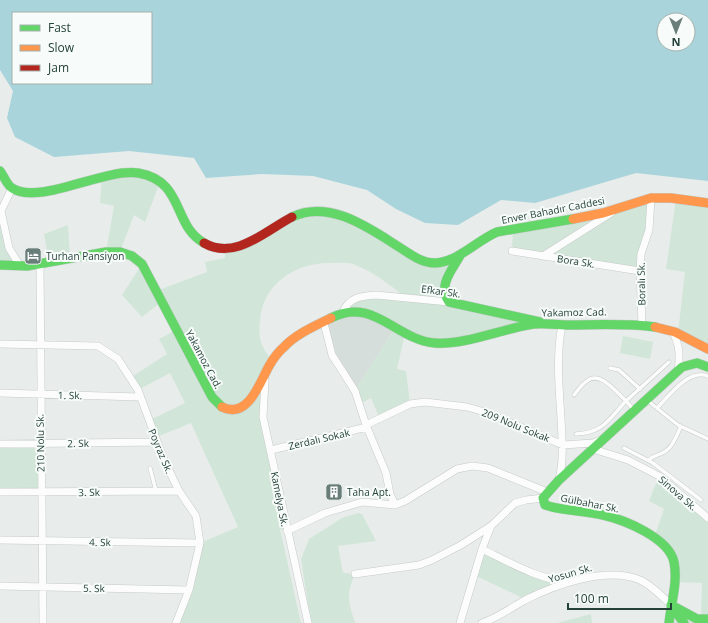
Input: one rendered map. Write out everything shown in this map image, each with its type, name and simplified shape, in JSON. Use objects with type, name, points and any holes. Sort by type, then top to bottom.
[{"type":"street","points":[[0,171],[12,188],[1,211],[10,248],[20,266]]},
{"type":"street","name":"Enver Bahadır Caddesi","points":[[12,188],[22,193],[36,193],[102,176],[137,173],[160,182],[169,189],[176,198],[185,223],[198,241],[212,248],[225,251],[236,248],[279,222],[302,212],[325,211],[350,219],[421,261],[433,265],[444,263],[461,254],[480,240],[497,232],[544,225],[618,209],[651,198],[696,200],[708,203]]},
{"type":"street","name":"Boralı Sk.","points":[[642,324],[640,271],[641,254],[648,230],[651,198]]},
{"type":"street","points":[[544,256],[618,209]]},
{"type":"street","name":"Bora Sk.","points":[[512,251],[640,271]]},
{"type":"street","name":"Yakamoz Cad.","points":[[0,265],[20,266],[106,252],[120,252],[132,256],[142,264],[212,397],[217,405],[224,408],[237,408],[246,404],[259,388],[272,360],[288,343],[343,312],[363,311],[378,317],[422,341],[436,343],[457,341],[542,323],[562,325],[602,323],[642,324],[672,331],[685,335],[708,349]]},
{"type":"street","points":[[449,302],[444,298],[443,287],[461,254]]},
{"type":"street","name":"210 Nolu Sk.","points":[[40,263],[39,344],[43,623]]},
{"type":"street","name":"Efkar Sk.","points":[[343,312],[346,305],[353,299],[376,295],[449,302],[524,317],[542,323]]},
{"type":"street","points":[[324,323],[332,355],[355,391],[386,473],[390,494],[395,505]]},
{"type":"street","points":[[559,480],[562,467],[563,444],[558,345],[562,325]]},
{"type":"street","points":[[672,331],[676,338],[680,356],[678,371]]},
{"type":"street","name":"Poyraz Sk.","points":[[0,344],[98,346],[118,359],[140,397],[156,442],[179,491],[196,516],[200,544],[189,590],[176,623]]},
{"type":"street","name":"Gülbahar Sk.","points":[[671,604],[674,587],[674,561],[670,552],[660,542],[623,521],[602,515],[545,505],[545,495],[559,480],[598,450],[604,439],[678,371],[689,364],[697,363],[708,367]]},
{"type":"street","name":"Kamelya Sk.","points":[[266,374],[263,417],[308,623]]},
{"type":"street","name":"1. Sk.","points":[[0,393],[140,397]]},
{"type":"street","name":"209 Nolu Sokak","points":[[367,426],[410,404],[445,404],[485,412],[563,444]]},
{"type":"street","name":"Zerdalı Sokak","points":[[271,450],[367,426]]},
{"type":"street","points":[[563,444],[593,443],[604,439]]},
{"type":"street","name":"2. Sk","points":[[0,444],[156,442]]},
{"type":"street","name":"Sinova Sk.","points":[[598,450],[628,460],[659,476],[708,518]]},
{"type":"street","points":[[287,531],[325,513],[362,502],[395,505],[405,501],[457,469],[472,466],[488,468],[545,495]]},
{"type":"street","name":"3. Sk","points":[[0,492],[41,493],[179,491]]},
{"type":"street","points":[[354,574],[418,565],[432,560],[461,545],[491,526],[515,504],[545,495]]},
{"type":"street","points":[[460,623],[482,549],[491,526]]},
{"type":"street","name":"4. Sk","points":[[0,540],[200,544]]},
{"type":"street","points":[[482,549],[548,579],[562,581],[592,576]]},
{"type":"street","name":"Yosun Sk.","points":[[486,622],[527,600],[592,576],[616,574],[640,580],[658,592],[671,604],[697,619],[708,619]]},
{"type":"street","name":"5. Sk","points":[[0,586],[189,590]]},
{"type":"street","points":[[669,623],[671,604]]},
{"type":"street","points":[[671,604],[684,623]]},
{"type":"lane","points":[[576,434],[593,432],[600,429],[626,401],[669,362]]},
{"type":"lane","points":[[610,368],[619,370],[640,389]]},
{"type":"lane","points":[[657,408],[688,378],[698,374],[708,376]]},
{"type":"lane","points":[[574,395],[587,381],[591,379],[599,379],[606,383],[635,411]]},
{"type":"lane","points":[[647,400],[681,426],[708,439]]},
{"type":"lane","points":[[649,460],[673,445],[681,426]]},
{"type":"lane","points":[[624,448],[649,460],[687,487],[701,500]]},
{"type":"lane","points":[[150,468],[156,491]]},
{"type":"shaded area","points":[[363,311],[395,328],[355,391],[343,374],[324,323]]},
{"type":"green space","points":[[123,174],[160,182],[145,222],[134,215],[120,252],[106,252],[114,206],[100,203],[102,176]]},
{"type":"green space","points":[[651,198],[640,271],[512,251],[513,229]]},
{"type":"green space","points":[[676,199],[708,203],[708,349],[678,333],[685,272],[666,269]]},
{"type":"green space","points":[[4,203],[5,233],[20,266],[0,265],[0,205]]},
{"type":"green space","points":[[325,211],[421,261],[461,254],[444,298],[542,323],[436,343],[405,333],[397,369],[406,371],[410,404],[379,417],[371,398],[360,404],[355,391],[395,328],[378,317],[343,312],[353,299],[405,297],[374,274],[351,263],[306,266],[284,277],[275,285],[268,295],[260,320],[259,330],[261,341],[265,351],[272,360],[262,400],[287,531],[280,529],[301,623],[176,623],[200,543],[238,527],[191,423],[154,438],[148,421],[185,403],[170,373],[138,390],[130,378],[167,354],[159,339],[176,330],[161,302],[142,317],[122,295],[142,264],[156,291],[207,272],[205,262],[225,258],[225,251],[279,223]]},
{"type":"green space","points":[[68,225],[70,257],[49,261],[44,234]]},
{"type":"green space","points":[[623,336],[653,342],[650,359],[620,353]]},
{"type":"green space","points":[[0,444],[40,444],[41,493],[0,492]]},
{"type":"green space","points":[[659,476],[708,518],[708,623],[669,623],[671,605],[701,619],[702,583],[675,582],[674,561],[654,538],[664,509],[649,501]]},
{"type":"green space","points":[[358,513],[362,514],[376,541],[338,546],[343,573],[355,574],[350,587],[349,598],[355,623],[311,623],[301,559],[309,539],[342,518]]},
{"type":"green space","points":[[482,549],[562,581],[527,600],[474,575]]},
{"type":"green space","points":[[591,614],[592,623],[557,623]]},
{"type":"water","points":[[0,0],[708,0],[708,181],[636,173],[535,203],[501,200],[458,225],[425,223],[396,209],[367,190],[313,176],[262,174],[206,178],[194,158],[129,151],[54,157],[15,137],[7,118],[13,91],[0,70]]},
{"type":"traffic: fast","points":[[0,171],[10,187],[24,192],[38,193],[124,173],[138,173],[153,178],[164,185],[177,204],[187,226],[194,235],[204,243]]},
{"type":"traffic: fast","points":[[292,217],[306,212],[320,211],[348,218],[362,224],[416,258],[430,263],[443,262],[451,259],[497,232],[573,219]]},
{"type":"traffic: fast","points":[[0,265],[27,266],[106,252],[120,252],[132,256],[142,264],[212,397],[222,407]]},
{"type":"traffic: fast","points":[[461,254],[445,283],[446,296],[449,302],[540,322]]},
{"type":"traffic: fast","points":[[331,318],[346,313],[359,312],[372,315],[408,335],[435,343],[470,340],[533,324],[655,327]]},
{"type":"traffic: fast","points":[[669,623],[675,585],[675,570],[674,562],[664,545],[645,531],[623,521],[612,517],[545,505],[543,498],[559,480],[682,367],[697,363],[708,367]]},
{"type":"traffic: fast","points":[[671,605],[697,619],[708,619]]},
{"type":"traffic: fast","points":[[673,608],[684,623]]},
{"type":"traffic: slow","points":[[573,219],[603,213],[651,198],[671,198],[708,203]]},
{"type":"traffic: slow","points":[[222,407],[231,410],[246,404],[252,397],[271,363],[280,351],[300,334],[331,318]]},
{"type":"traffic: slow","points":[[655,327],[675,332],[708,349]]},
{"type":"traffic: jam","points":[[204,243],[216,248],[238,246],[250,242],[292,217]]},
{"type":"place","name":"Turhan Pansiyon","points":[[33,256]]},
{"type":"place","name":"Taha Apt.","points":[[334,492]]}]
